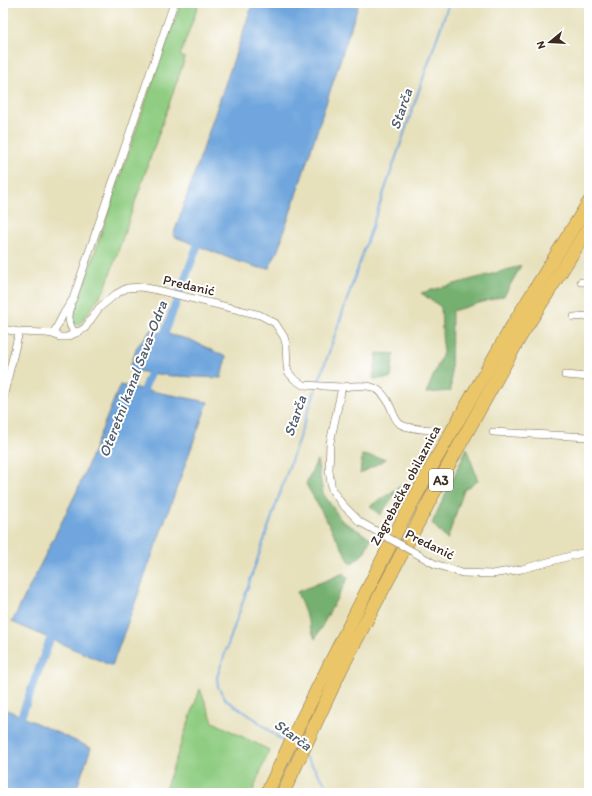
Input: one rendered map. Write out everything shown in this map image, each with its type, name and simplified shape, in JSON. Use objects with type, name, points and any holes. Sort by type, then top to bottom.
[{"type":"highway","name":"Zagrebačka obilaznica","points":[[267,793],[294,735],[401,523],[511,328],[589,202]]},
{"type":"highway","name":"Zagrebačka obilaznica","points":[[283,793],[342,667],[449,464],[520,337],[589,227]]},
{"type":"street","points":[[78,332],[73,331],[68,315],[174,3]]},
{"type":"street","points":[[581,282],[589,282]]},
{"type":"street","name":"Predanić","points":[[78,332],[85,328],[98,308],[116,294],[127,288],[142,288],[164,292],[260,315],[275,323],[284,337],[286,344],[286,366],[288,372],[294,379],[303,385],[328,387],[365,386],[375,388],[383,393],[395,419],[399,424],[406,427],[433,430]]},
{"type":"street","points":[[54,334],[64,313],[73,299]]},
{"type":"street","points":[[574,317],[589,316]]},
{"type":"street","points":[[3,329],[18,332],[54,334],[60,337],[67,337],[78,332]]},
{"type":"street","points":[[3,398],[18,332]]},
{"type":"street","points":[[565,375],[589,377]]},
{"type":"street","name":"Predanić","points":[[342,387],[330,443],[329,471],[332,490],[342,504],[360,522],[435,564],[462,573],[492,574],[522,569],[589,551]]},
{"type":"street","points":[[493,432],[589,437]]},
{"type":"green space","points":[[181,3],[199,3],[180,56],[185,58],[105,289],[79,325],[73,323],[74,314],[149,92]]},
{"type":"green space","points":[[521,266],[504,296],[452,311],[451,391],[426,393],[443,353],[441,307],[421,293]]},
{"type":"green space","points":[[377,353],[394,354],[391,378],[373,379]]},
{"type":"green space","points":[[467,448],[478,481],[464,490],[447,540],[432,523]]},
{"type":"green space","points":[[362,455],[386,459],[360,474]]},
{"type":"green space","points":[[317,460],[323,493],[342,521],[371,538],[364,553],[351,564],[306,484]]},
{"type":"green space","points":[[401,486],[380,515],[370,506]]},
{"type":"green space","points":[[344,573],[348,578],[315,639],[297,592]]},
{"type":"green space","points":[[200,689],[213,722],[269,750],[252,793],[164,793]]},
{"type":"water","points":[[253,3],[359,3],[278,250],[269,268],[260,268],[239,262],[173,236]]},
{"type":"water","points":[[151,330],[191,340],[226,357],[221,378],[172,376],[129,370],[137,347]]},
{"type":"water","points":[[120,385],[208,402],[112,666],[12,622],[77,491]]},
{"type":"water","points":[[3,708],[91,748],[75,793],[3,793]]},
{"type":"waterway","name":"Starča","points":[[318,384],[449,3]]},
{"type":"waterway","name":"Oteretni kanal Sava-Odra","points":[[161,343],[201,236]]},
{"type":"waterway","name":"Oteretni kanal Sava-Odra","points":[[140,399],[154,363]]},
{"type":"waterway","name":"Starča","points":[[285,743],[255,719],[226,700],[218,687],[217,677],[316,388]]},
{"type":"waterway","name":"Oteretni kanal Sava-Odra","points":[[18,725],[54,629]]},
{"type":"waterway","name":"Starča","points":[[305,757],[332,793]]}]
